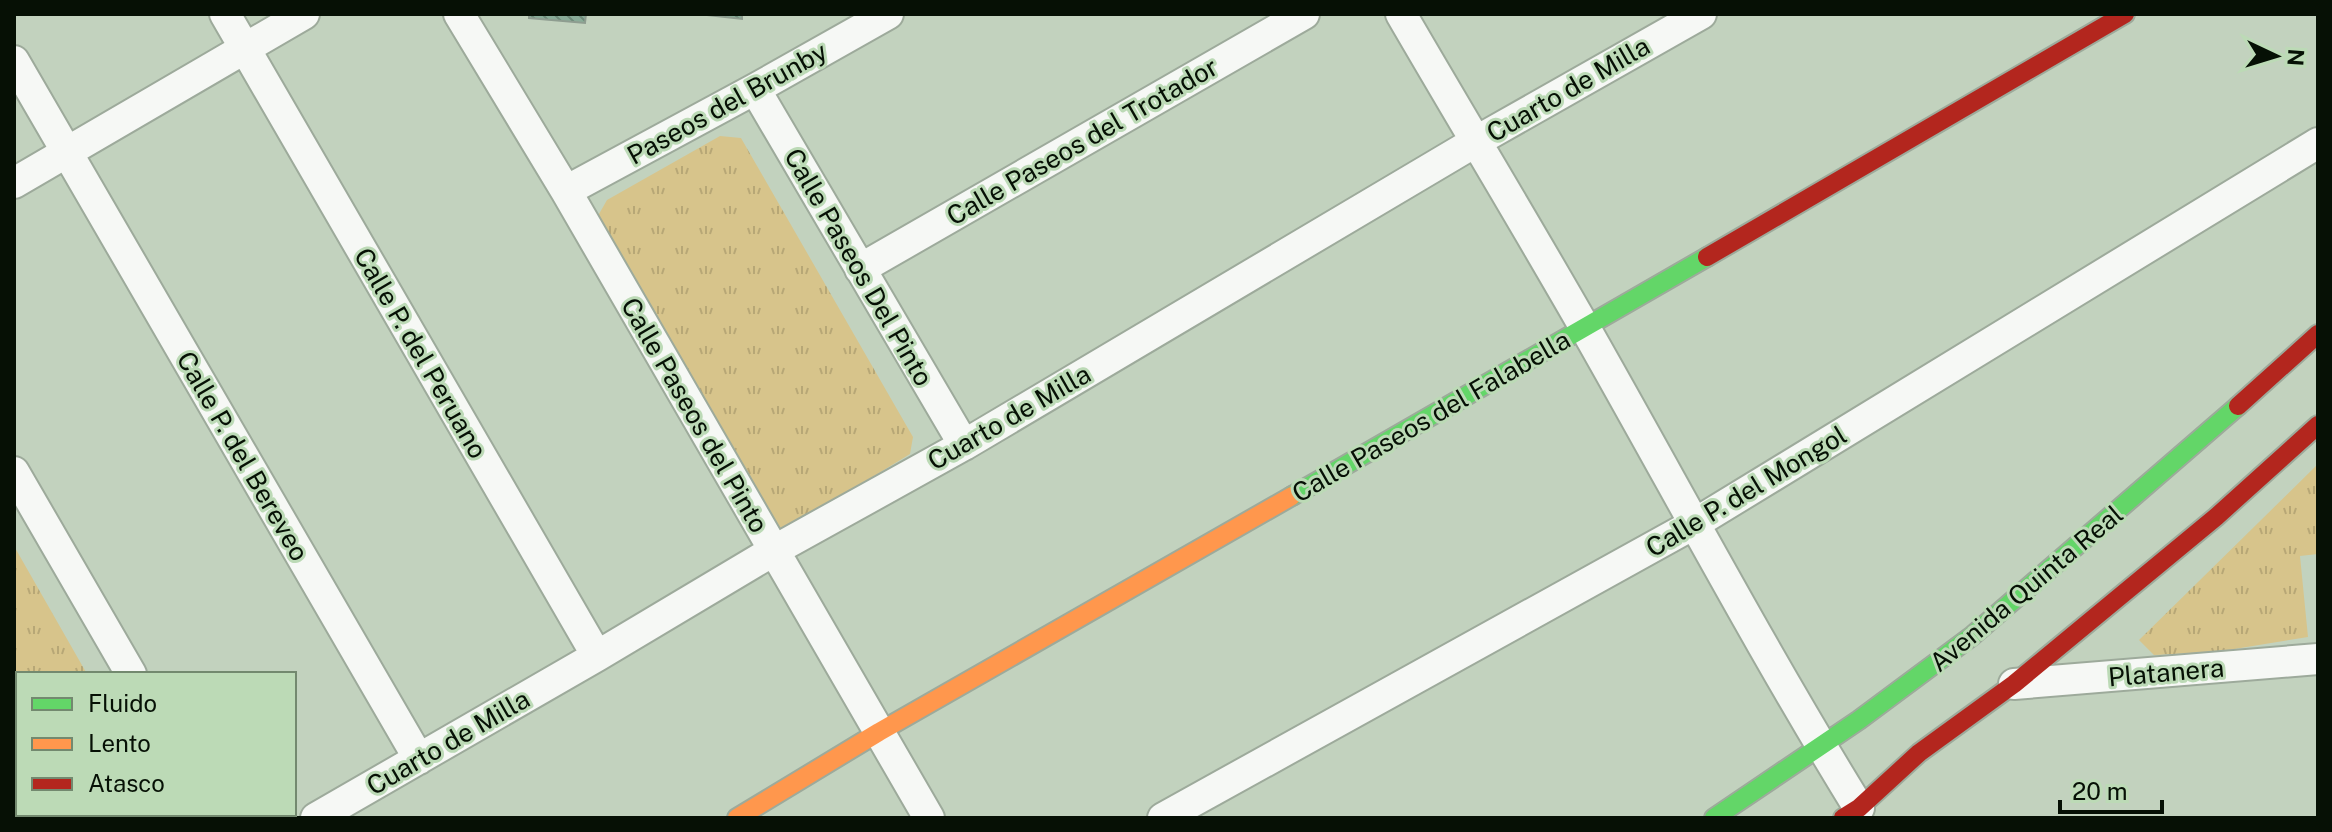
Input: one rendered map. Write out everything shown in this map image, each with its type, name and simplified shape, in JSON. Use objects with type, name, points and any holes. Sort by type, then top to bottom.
[{"type":"street","name":"Calle P. del Peruano","points":[[225,14],[597,656]]},
{"type":"street","points":[[14,183],[304,14]]},
{"type":"street","name":"Calle Paseos del Pinto","points":[[459,14],[566,191],[929,818]]},
{"type":"street","name":"Paseos del Brunby","points":[[566,191],[888,14]]},
{"type":"street","name":"Calle Paseos del Trotador","points":[[860,269],[1304,14]]},
{"type":"street","points":[[1401,14],[1585,328],[1821,746],[1851,813],[1919,753],[2014,684],[2216,517],[2318,425]]},
{"type":"street","name":"Cuarto de Milla","points":[[316,818],[773,551],[964,445],[1475,142],[1701,14]]},
{"type":"street","name":"Calle Paseos del Falabella","points":[[737,818],[879,732],[1585,328],[2125,14]]},
{"type":"street","name":"Calle P. del Bereveo","points":[[14,61],[419,759]]},
{"type":"street","name":"Calle Paseos Del Pinto","points":[[755,89],[964,445]]},
{"type":"street","name":"Calle P. del Mongol","points":[[1163,818],[1694,524],[2318,143]]},
{"type":"street","name":"Avenida Quinta Real","points":[[1714,818],[1821,746],[1972,636],[2178,460],[2318,334]]},
{"type":"street","points":[[14,472],[130,672]]},
{"type":"street","name":"Platanera","points":[[2014,684],[2318,659]]},
{"type":"green space","points":[[720,136],[741,138],[913,437],[910,454],[794,525],[775,529],[591,228],[607,200]]},
{"type":"green space","points":[[2318,464],[2318,554],[2300,556],[2308,637],[2216,652],[2154,655],[2139,640]]},
{"type":"green space","points":[[14,546],[86,672],[16,672],[16,712]]},
{"type":"building","points":[[529,14],[586,14],[585,23],[529,18]]},
{"type":"building","points":[[698,14],[742,14],[742,19]]},
{"type":"traffic: fast","points":[[1292,496],[1707,257]]},
{"type":"traffic: fast","points":[[1714,818],[1859,720],[1972,636],[2238,406]]},
{"type":"traffic: slow","points":[[737,818],[879,732],[1292,496]]},
{"type":"traffic: jam","points":[[1707,257],[2125,14]]},
{"type":"traffic: jam","points":[[2238,406],[2318,334]]},
{"type":"traffic: jam","points":[[1843,818],[1859,808],[1919,753],[2014,684],[2216,517],[2318,425]]}]
